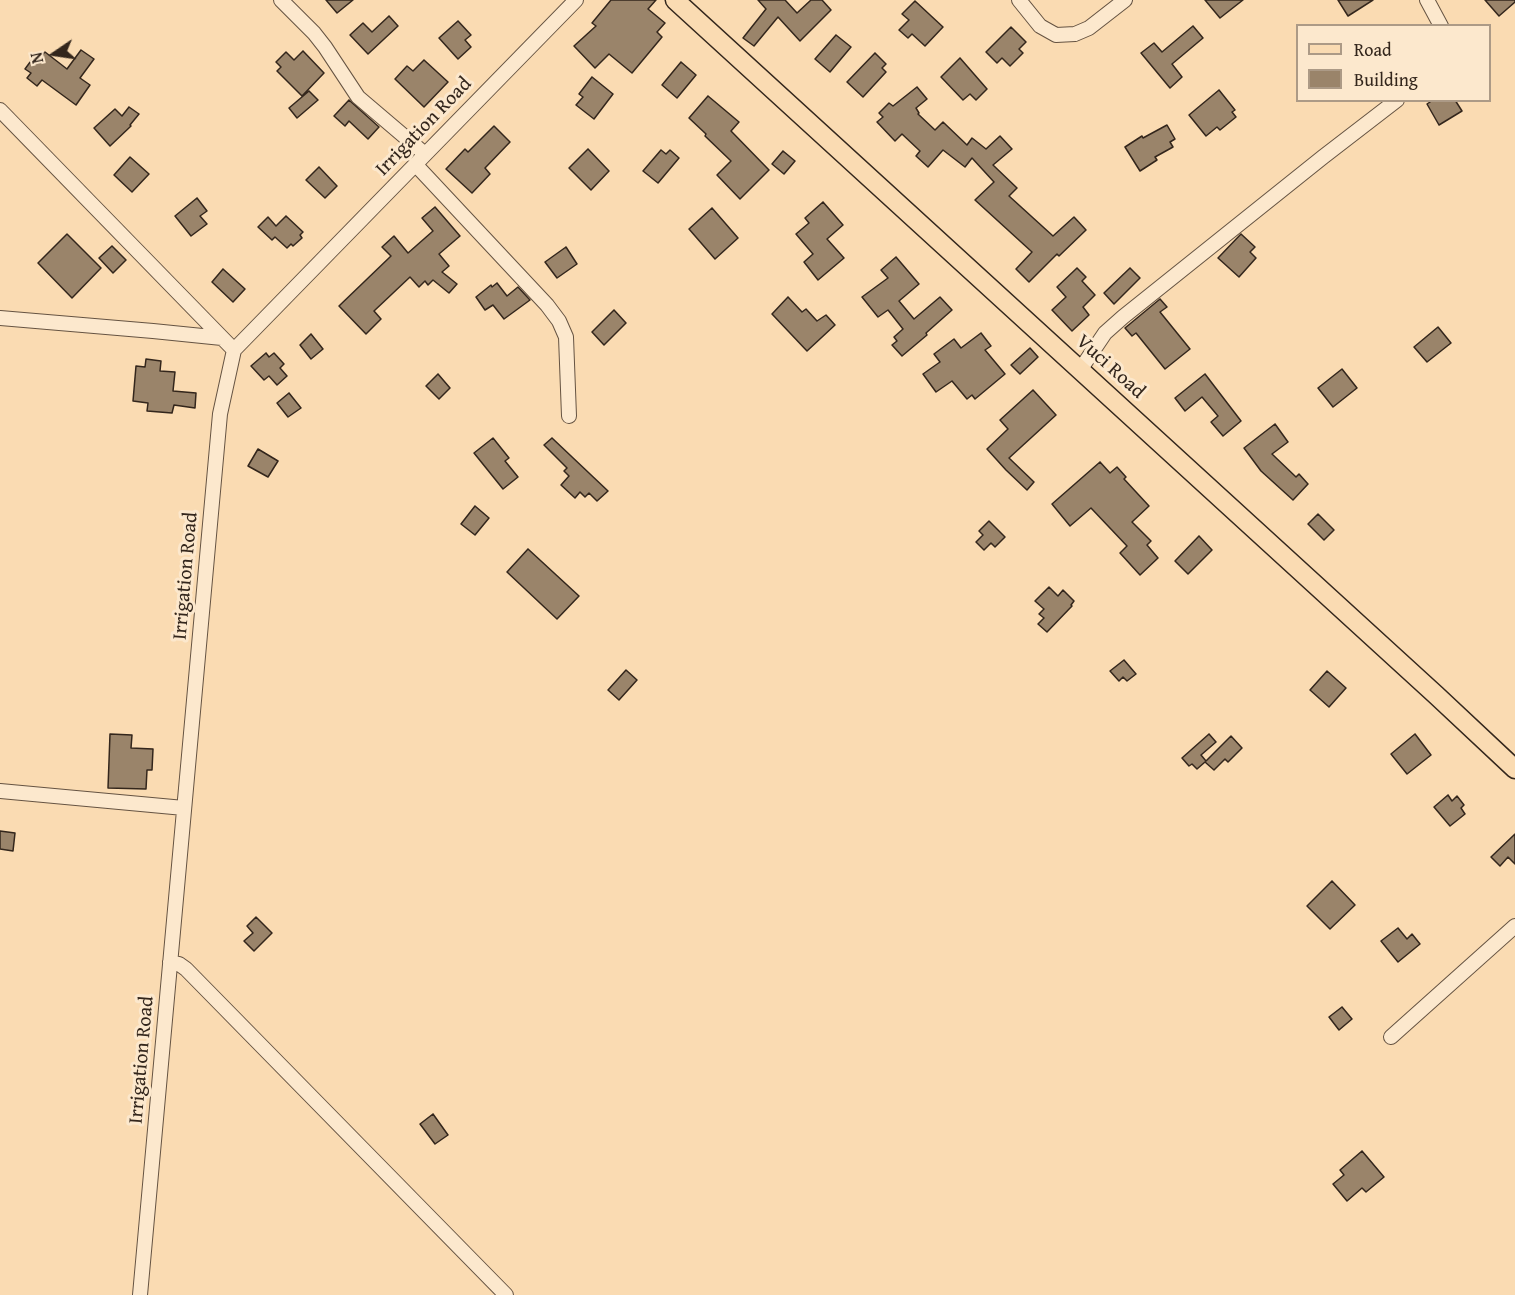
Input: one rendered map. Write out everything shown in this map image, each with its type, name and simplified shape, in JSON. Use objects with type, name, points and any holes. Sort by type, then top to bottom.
[{"type":"main road","name":"Vuci Road","points":[[675,0],[1437,695],[1515,769]]},
{"type":"street","points":[[281,0],[314,33],[358,97],[425,154]]},
{"type":"street","name":"Irrigation Road","points":[[140,1295],[220,414],[234,350],[576,0]]},
{"type":"street","points":[[1019,0],[1040,26],[1056,35],[1075,34],[1089,28],[1125,0]]},
{"type":"street","points":[[1427,0],[1441,24]]},
{"type":"street","points":[[1080,370],[1105,333],[1123,317],[1393,102]]},
{"type":"street","points":[[0,110],[234,350]]},
{"type":"street","points":[[415,164],[547,305],[559,321],[566,337],[569,416]]},
{"type":"street","points":[[0,318],[222,338]]},
{"type":"street","points":[[0,791],[184,808]]},
{"type":"street","points":[[1391,1037],[1515,926]]},
{"type":"street","points":[[170,962],[186,969],[506,1295]]},
{"type":"building","points":[[326,0],[353,0],[337,13]]},
{"type":"building","points":[[611,0],[656,0],[648,9],[665,23],[657,32],[662,37],[632,73],[609,54],[595,68],[574,46],[596,26],[592,23]]},
{"type":"building","points":[[758,0],[785,0],[797,13],[811,0],[822,0],[831,10],[800,41],[778,17],[754,46],[743,38],[766,9]]},
{"type":"building","points":[[1205,0],[1243,0],[1220,18]]},
{"type":"building","points":[[1338,0],[1373,0],[1348,16]]},
{"type":"building","points":[[1485,0],[1515,0],[1515,2],[1499,16]]},
{"type":"building","points":[[915,1],[943,27],[925,46],[912,34],[908,38],[899,30],[909,20],[902,14]]},
{"type":"building","points":[[389,16],[398,26],[368,54],[350,35],[363,23],[372,32]]},
{"type":"building","points":[[458,21],[471,35],[465,40],[471,47],[458,59],[439,38]]},
{"type":"building","points":[[1193,26],[1203,38],[1172,64],[1182,77],[1170,88],[1141,53],[1154,43],[1162,52]]},
{"type":"building","points":[[1011,27],[1026,42],[1019,49],[1023,53],[1010,66],[1002,58],[997,63],[986,52]]},
{"type":"building","points":[[836,35],[851,47],[830,72],[815,59]]},
{"type":"building","points":[[81,50],[94,59],[80,78],[90,85],[76,105],[42,80],[37,86],[27,78],[31,73],[25,69],[36,54],[40,57],[45,52],[67,69]]},
{"type":"building","points":[[303,51],[324,73],[302,96],[277,71],[281,67],[276,62],[286,52],[294,60]]},
{"type":"building","points":[[875,53],[886,64],[882,68],[886,72],[863,97],[847,82]]},
{"type":"building","points":[[960,58],[987,89],[976,100],[970,94],[963,100],[941,77]]},
{"type":"building","points":[[424,60],[448,82],[424,107],[395,79],[407,66],[413,71]]},
{"type":"building","points":[[681,62],[696,75],[677,98],[662,85]]},
{"type":"building","points":[[592,77],[613,94],[594,119],[576,105],[583,97],[579,94]]},
{"type":"building","points":[[917,87],[927,99],[916,108],[918,114],[935,130],[943,122],[967,145],[972,138],[986,149],[1000,136],[1012,149],[993,165],[1017,188],[1009,196],[1053,236],[1074,217],[1086,230],[1059,256],[1057,254],[1029,282],[1016,269],[1032,252],[975,200],[994,182],[972,158],[965,167],[943,150],[928,167],[916,156],[920,151],[902,134],[895,141],[877,122],[883,117],[879,113],[889,103],[893,106]]},
{"type":"building","points":[[1219,90],[1235,110],[1232,112],[1236,117],[1220,130],[1217,127],[1206,136],[1189,115]]},
{"type":"building","points":[[309,91],[318,100],[297,118],[289,108]]},
{"type":"building","points":[[708,96],[739,122],[731,131],[769,170],[740,199],[717,175],[731,161],[689,118]]},
{"type":"building","points":[[349,100],[379,127],[368,139],[349,121],[345,126],[334,116]]},
{"type":"building","points":[[1456,102],[1462,111],[1439,125],[1427,104]]},
{"type":"building","points":[[129,107],[139,114],[131,126],[110,146],[94,128],[115,109],[122,116]]},
{"type":"building","points":[[1167,125],[1175,139],[1170,142],[1173,147],[1155,157],[1157,160],[1140,171],[1125,147],[1142,136],[1143,138]]},
{"type":"building","points":[[494,126],[510,142],[485,168],[490,174],[472,193],[446,169],[465,149],[468,152]]},
{"type":"building","points":[[588,149],[609,171],[591,190],[569,168]]},
{"type":"building","points":[[661,150],[666,154],[670,150],[679,158],[658,183],[643,171]]},
{"type":"building","points":[[783,151],[795,161],[784,174],[772,164]]},
{"type":"building","points":[[130,157],[149,174],[132,192],[114,175]]},
{"type":"building","points":[[319,167],[337,186],[325,198],[306,180]]},
{"type":"building","points":[[197,198],[207,211],[200,216],[207,224],[191,236],[175,216]]},
{"type":"building","points":[[823,202],[843,225],[827,239],[844,258],[818,280],[804,262],[813,254],[796,234],[809,223],[805,218]]},
{"type":"building","points":[[435,207],[460,236],[439,254],[449,266],[442,272],[457,284],[449,293],[433,280],[428,285],[425,281],[419,287],[410,277],[374,311],[381,319],[366,334],[339,306],[391,256],[382,247],[394,236],[408,253],[433,231],[422,218]]},
{"type":"building","points":[[712,208],[738,238],[715,259],[689,229]]},
{"type":"building","points":[[286,216],[303,232],[300,235],[302,238],[287,248],[275,237],[272,240],[258,227],[268,217],[276,226]]},
{"type":"building","points":[[67,234],[101,268],[72,298],[38,263]]},
{"type":"building","points":[[1241,234],[1255,247],[1250,252],[1256,258],[1239,277],[1218,258]]},
{"type":"building","points":[[112,246],[126,260],[113,273],[99,258]]},
{"type":"building","points":[[566,247],[577,264],[557,278],[545,262]]},
{"type":"building","points":[[896,257],[919,284],[899,301],[914,319],[940,297],[952,310],[902,356],[892,345],[897,341],[894,337],[903,329],[888,310],[878,317],[862,297],[888,278],[881,270]]},
{"type":"building","points":[[1077,268],[1086,277],[1082,281],[1095,295],[1083,307],[1089,315],[1072,331],[1052,310],[1066,297],[1057,287]]},
{"type":"building","points":[[1130,268],[1140,278],[1114,304],[1104,293]]},
{"type":"building","points":[[223,269],[245,289],[233,302],[212,282]]},
{"type":"building","points":[[497,283],[507,296],[518,287],[530,300],[504,319],[493,305],[485,310],[476,297]]},
{"type":"building","points":[[788,297],[802,312],[806,309],[817,321],[826,315],[835,325],[807,351],[772,314]]},
{"type":"building","points":[[1160,299],[1167,307],[1160,312],[1190,349],[1165,369],[1136,333],[1132,336],[1125,328]]},
{"type":"building","points":[[614,310],[626,323],[604,345],[592,332]]},
{"type":"building","points":[[1438,327],[1451,343],[1427,362],[1414,347]]},
{"type":"building","points":[[981,333],[991,346],[985,350],[1005,374],[975,399],[972,395],[967,399],[952,381],[936,392],[923,374],[940,362],[934,354],[954,339],[961,348]]},
{"type":"building","points":[[311,334],[323,349],[311,359],[300,345]]},
{"type":"building","points":[[1030,348],[1038,357],[1020,374],[1011,365]]},
{"type":"building","points":[[266,353],[269,357],[274,353],[284,364],[280,368],[287,376],[277,385],[269,376],[264,380],[251,366]]},
{"type":"building","points":[[146,359],[161,361],[160,371],[175,372],[173,391],[196,393],[195,408],[174,405],[172,413],[147,411],[148,403],[133,401],[136,366],[145,367]]},
{"type":"building","points":[[1342,369],[1357,388],[1333,407],[1318,388]]},
{"type":"building","points":[[438,374],[450,388],[439,399],[426,386]]},
{"type":"building","points":[[1205,374],[1241,421],[1223,436],[1211,422],[1218,416],[1202,397],[1185,411],[1175,398]]},
{"type":"building","points":[[1033,390],[1056,415],[1009,458],[1034,482],[1027,490],[987,449],[1008,429],[1000,420]]},
{"type":"building","points":[[289,393],[301,408],[288,417],[277,403]]},
{"type":"building","points":[[1275,424],[1288,442],[1272,454],[1296,477],[1299,474],[1308,484],[1293,500],[1261,471],[1244,448]]},
{"type":"building","points":[[493,438],[509,458],[505,461],[518,477],[503,489],[474,453]]},
{"type":"building","points":[[552,438],[608,491],[597,501],[589,493],[585,497],[580,492],[575,498],[561,485],[569,476],[564,471],[567,468],[544,445]]},
{"type":"building","points":[[258,449],[278,461],[268,477],[248,466]]},
{"type":"building","points":[[1100,462],[1110,473],[1117,467],[1126,477],[1124,479],[1149,506],[1132,522],[1151,541],[1147,545],[1158,558],[1140,575],[1120,553],[1127,546],[1091,508],[1070,526],[1052,504]]},
{"type":"building","points":[[475,506],[489,518],[475,535],[461,524]]},
{"type":"building","points":[[1318,514],[1334,530],[1324,540],[1308,524]]},
{"type":"building","points":[[989,521],[1005,537],[995,547],[991,543],[984,550],[976,542],[983,535],[979,531]]},
{"type":"building","points":[[1199,536],[1212,550],[1188,574],[1175,561]]},
{"type":"building","points":[[528,549],[579,596],[557,619],[507,572]]},
{"type":"building","points":[[1049,587],[1058,596],[1063,590],[1074,601],[1047,632],[1038,624],[1044,618],[1039,614],[1044,609],[1035,601]]},
{"type":"building","points":[[1124,660],[1136,674],[1127,681],[1123,677],[1119,681],[1110,671]]},
{"type":"building","points":[[626,670],[637,680],[619,700],[608,690]]},
{"type":"building","points":[[1327,671],[1346,688],[1329,707],[1310,690]]},
{"type":"building","points":[[110,734],[132,735],[131,748],[153,749],[152,770],[147,770],[146,789],[108,788]]},
{"type":"building","points":[[1209,734],[1216,742],[1201,755],[1206,761],[1231,736],[1242,748],[1228,762],[1225,759],[1214,770],[1205,762],[1197,769],[1192,764],[1189,766],[1182,758]]},
{"type":"building","points":[[1415,734],[1431,755],[1407,774],[1391,754]]},
{"type":"building","points":[[1448,795],[1452,801],[1457,796],[1464,805],[1461,808],[1465,814],[1450,826],[1434,807]]},
{"type":"building","points":[[0,831],[15,833],[13,851],[0,849]]},
{"type":"building","points":[[1515,834],[1515,864],[1508,857],[1500,866],[1491,857]]},
{"type":"building","points":[[1332,881],[1355,905],[1330,929],[1307,906]]},
{"type":"building","points":[[256,917],[272,933],[254,951],[244,941],[253,933],[247,926]]},
{"type":"building","points":[[1398,928],[1407,939],[1412,934],[1420,944],[1398,962],[1381,941]]},
{"type":"building","points":[[1342,1007],[1352,1019],[1339,1030],[1329,1017]]},
{"type":"building","points":[[433,1114],[448,1135],[435,1144],[420,1124]]},
{"type":"building","points":[[1362,1151],[1384,1177],[1366,1192],[1362,1188],[1347,1201],[1333,1184],[1344,1175],[1340,1170]]}]
